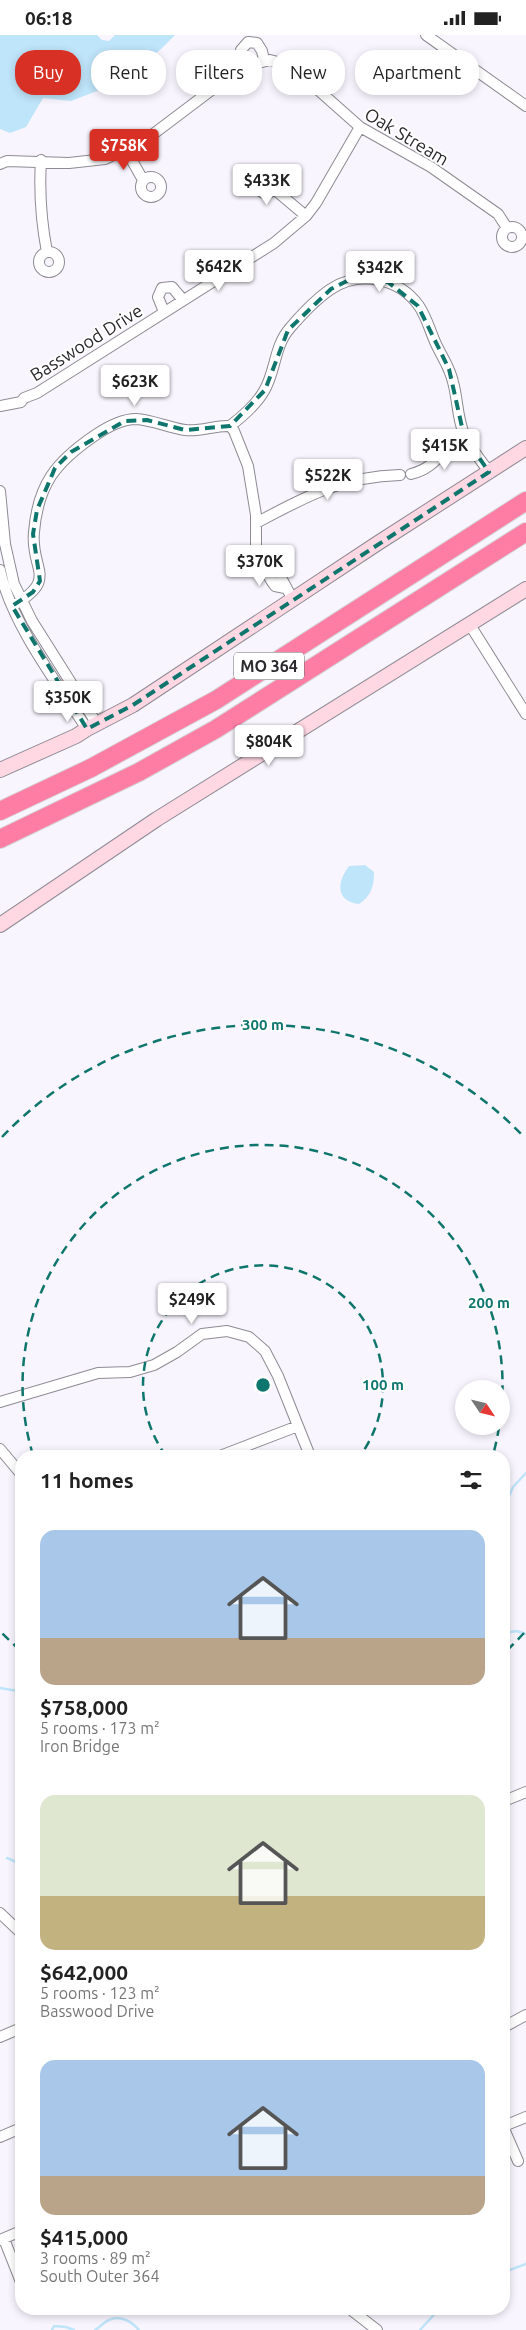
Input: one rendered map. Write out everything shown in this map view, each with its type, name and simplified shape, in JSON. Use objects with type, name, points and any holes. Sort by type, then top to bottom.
[{"type":"highway","name":"MO 364","points":[[0,811],[91,768],[216,700],[526,501]]},
{"type":"highway","name":"MO 364","points":[[0,839],[131,777],[216,729],[526,532]]},
{"type":"main road","points":[[0,770],[76,736],[133,705],[289,594],[526,448]]},
{"type":"main road","points":[[0,925],[156,819],[526,589]]},
{"type":"street","points":[[426,35],[526,107]]},
{"type":"street","points":[[242,50],[248,42],[257,43],[261,50]]},
{"type":"street","points":[[262,53],[264,60]]},
{"type":"street","name":"Oak Stream","points":[[264,60],[282,63],[298,72],[360,127],[431,167],[498,214],[507,228]]},
{"type":"street","points":[[2,160],[41,160],[69,163],[98,161],[126,150],[148,138],[204,95]]},
{"type":"street","name":"Basswood Drive","points":[[0,406],[21,402],[24,398],[37,393],[274,243],[306,216],[360,127]]},
{"type":"street","points":[[126,150],[143,180]]},
{"type":"street","points":[[41,160],[39,191],[41,224],[47,253]]},
{"type":"street","points":[[274,189],[306,216]]},
{"type":"street","points":[[12,606],[33,592],[40,581],[41,574],[34,534],[37,510],[55,468],[71,452],[114,424],[125,421],[148,421],[185,430],[200,431],[230,427],[254,404],[265,390],[279,344],[288,330],[331,289],[347,281],[369,278],[397,286],[418,306],[451,376],[464,436],[489,472]]},
{"type":"street","name":"Basswood Drive","points":[[164,312],[158,297],[162,288],[172,287],[183,300]]},
{"type":"street","name":"Basswood Drive","points":[[0,399],[24,398]]},
{"type":"street","points":[[230,427],[241,444],[248,466],[256,515],[256,551],[265,560],[265,568],[275,586],[289,594]]},
{"type":"street","points":[[256,523],[306,496],[332,485],[374,476],[405,475],[424,471],[434,464],[453,443],[464,436]]},
{"type":"street","points":[[0,491],[2,544],[14,584],[32,621],[92,726]]},
{"type":"street","points":[[0,570],[4,587],[22,626],[92,726]]},
{"type":"street","points":[[470,625],[526,714]]},
{"type":"street","points":[[0,1402],[98,1373],[130,1372],[154,1365],[177,1352],[202,1334],[227,1331],[249,1337],[265,1351],[278,1376],[308,1450]]},
{"type":"street","points":[[236,1450],[298,1426]]},
{"type":"street","points":[[0,1449],[15,1467]]},
{"type":"street","points":[[510,1799],[526,1792]]},
{"type":"street","points":[[0,1913],[15,1927]]},
{"type":"street","points":[[510,2024],[526,2015]]},
{"type":"street","points":[[0,2037],[15,2031]]},
{"type":"street","points":[[510,2124],[526,2117]]},
{"type":"street","points":[[0,2137],[15,2131]]},
{"type":"street","points":[[510,2142],[518,2161]]},
{"type":"street","points":[[15,2234],[2,2239],[15,2268]]},
{"type":"street","points":[[358,2315],[377,2330]]},
{"type":"highlighted area","points":[[369,278],[388,282],[418,306],[449,369],[464,436],[489,472],[133,705],[87,729],[12,606],[33,592],[40,581],[33,534],[37,510],[55,468],[71,452],[125,421],[147,420],[185,430],[230,426],[265,390],[288,330],[331,289],[347,281]]},
{"type":"water","points":[[0,35],[97,35],[102,40],[109,41],[115,35],[175,35],[160,50],[91,50],[91,93],[71,101],[43,98],[26,127],[10,133],[0,129]]},
{"type":"water","points":[[365,865],[374,872],[371,891],[359,904],[351,902],[342,895],[340,890],[342,878],[349,866]]},
{"type":"waterway","points":[[510,1494],[513,1487],[526,1473]]},
{"type":"waterway","points":[[510,1632],[517,1631],[526,1634]]},
{"type":"waterway","points":[[0,1688],[15,1690]]},
{"type":"waterway","points":[[7,1858],[15,1861]]},
{"type":"waterway","points":[[510,2270],[526,2264]]},
{"type":"waterway","points":[[420,2330],[434,2315]]},
{"type":"waterway","points":[[95,2330],[113,2318],[121,2318],[133,2324],[139,2330]]},
{"type":"waterway","points":[[52,2330],[54,2326],[74,2330]]}]
